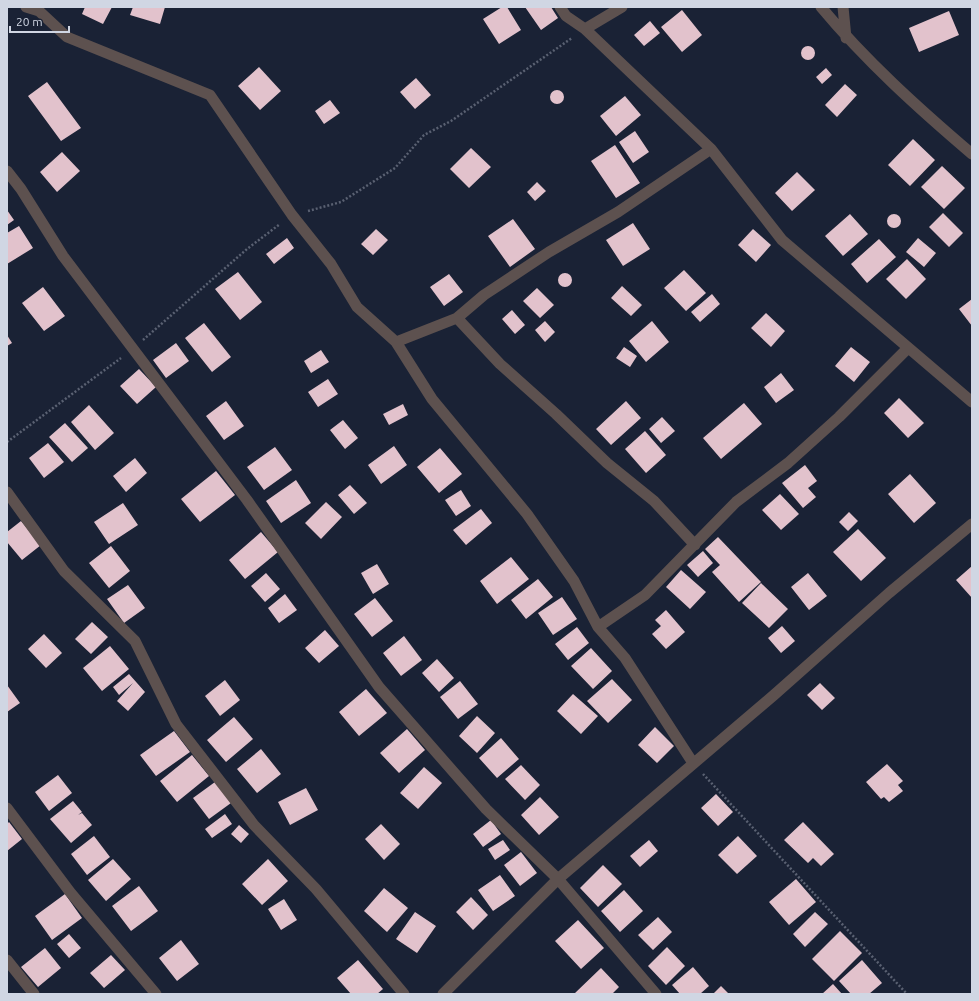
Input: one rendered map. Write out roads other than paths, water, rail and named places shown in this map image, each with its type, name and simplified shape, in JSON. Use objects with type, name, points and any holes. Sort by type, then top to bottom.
[{"type":"street","points":[[26,7],[39,11],[67,38],[210,95],[292,215],[331,264],[357,307],[396,342],[432,399],[527,514],[574,581],[598,627],[625,658],[693,763]]},
{"type":"street","points":[[560,7],[566,16],[585,29],[711,149],[782,240],[972,402]]},
{"type":"street","points":[[585,29],[622,7]]},
{"type":"street","points":[[821,7],[846,38],[922,111],[972,154]]},
{"type":"street","points":[[843,7],[846,38]]},
{"type":"street","points":[[396,342],[458,318],[484,295],[549,252],[618,212],[711,149]]},
{"type":"street","points":[[7,171],[22,189],[63,256],[247,500],[379,687],[486,809],[558,879],[656,994]]},
{"type":"street","points":[[458,318],[500,364],[608,463],[654,502],[695,545]]},
{"type":"street","points":[[598,627],[645,595],[736,502],[788,463],[839,417],[908,348]]},
{"type":"street","points":[[7,492],[64,570],[135,641],[176,724],[254,825],[316,889],[404,994]]},
{"type":"street","points":[[443,994],[558,879],[972,524]]},
{"type":"street","points":[[7,808],[70,892],[156,994]]},
{"type":"street","points":[[7,960],[34,994]]}]
